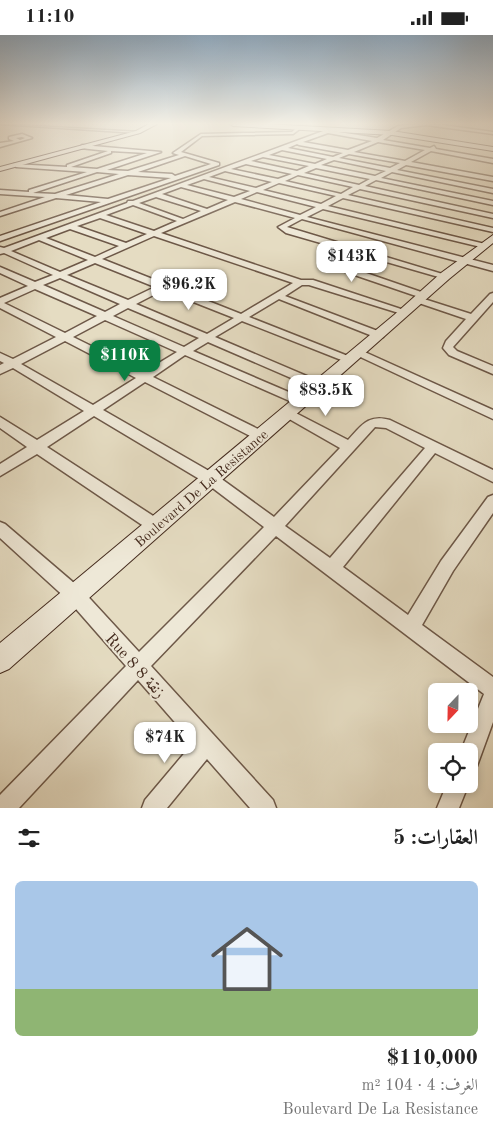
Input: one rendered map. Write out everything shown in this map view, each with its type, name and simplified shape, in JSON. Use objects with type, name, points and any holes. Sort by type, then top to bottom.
[{"type":"street","points":[[0,169],[34,160]]},
{"type":"street","points":[[64,168],[86,160]]},
{"type":"street","points":[[0,200],[131,160]]},
{"type":"street","points":[[0,214],[168,160]]},
{"type":"street","points":[[205,160],[227,169],[276,182],[341,196],[398,218],[488,242]]},
{"type":"street","points":[[287,160],[493,203]]},
{"type":"street","points":[[0,302],[183,221],[330,160]]},
{"type":"street","points":[[339,160],[493,191]]},
{"type":"street","points":[[391,160],[493,179]]},
{"type":"street","points":[[411,160],[284,224],[282,228],[445,275]]},
{"type":"street","points":[[353,249],[398,218],[490,160]]},
{"type":"street","points":[[1,251],[246,161],[493,216]]},
{"type":"street","points":[[0,239],[216,164]]},
{"type":"street","points":[[16,165],[201,178],[323,205],[398,218],[493,231]]},
{"type":"street","points":[[141,181],[158,175]]},
{"type":"street","points":[[180,185],[493,267]]},
{"type":"street","points":[[0,192],[132,203],[183,221]]},
{"type":"street","points":[[74,204],[107,193]]},
{"type":"street","points":[[155,194],[207,211]]},
{"type":"street","points":[[99,215],[300,283],[310,282],[416,302],[472,318]]},
{"type":"street","points":[[70,226],[127,246]]},
{"type":"street","points":[[40,238],[242,318],[354,356],[493,415]]},
{"type":"street","name":"Boulevard De La Resistance","points":[[0,660],[354,356],[445,275],[488,242]]},
{"type":"street","points":[[1,251],[319,386]]},
{"type":"street","points":[[340,267],[416,302]]},
{"type":"street","points":[[0,270],[185,351],[295,407],[349,447]]},
{"type":"street","points":[[0,471],[185,351],[300,283]]},
{"type":"street","points":[[0,370],[161,287]]},
{"type":"street","points":[[278,296],[378,335]]},
{"type":"street","points":[[493,296],[450,343],[448,348],[453,353],[493,370]]},
{"type":"street","points":[[0,302],[261,436]]},
{"type":"street","points":[[0,356],[211,479],[493,689]]},
{"type":"street","points":[[0,422],[156,526]]},
{"type":"street","points":[[3,808],[371,424],[390,425],[493,477]]},
{"type":"street","points":[[332,568],[433,447]]},
{"type":"street","points":[[411,627],[446,566],[493,501]]},
{"type":"street","name":"Rue 8 8 زنقة","points":[[0,529],[50,571],[74,595],[265,808]]},
{"type":"street","points":[[475,743],[493,696]]},
{"type":"street","points":[[153,808],[206,743]]},
{"type":"street","points":[[448,808],[454,793]]}]
